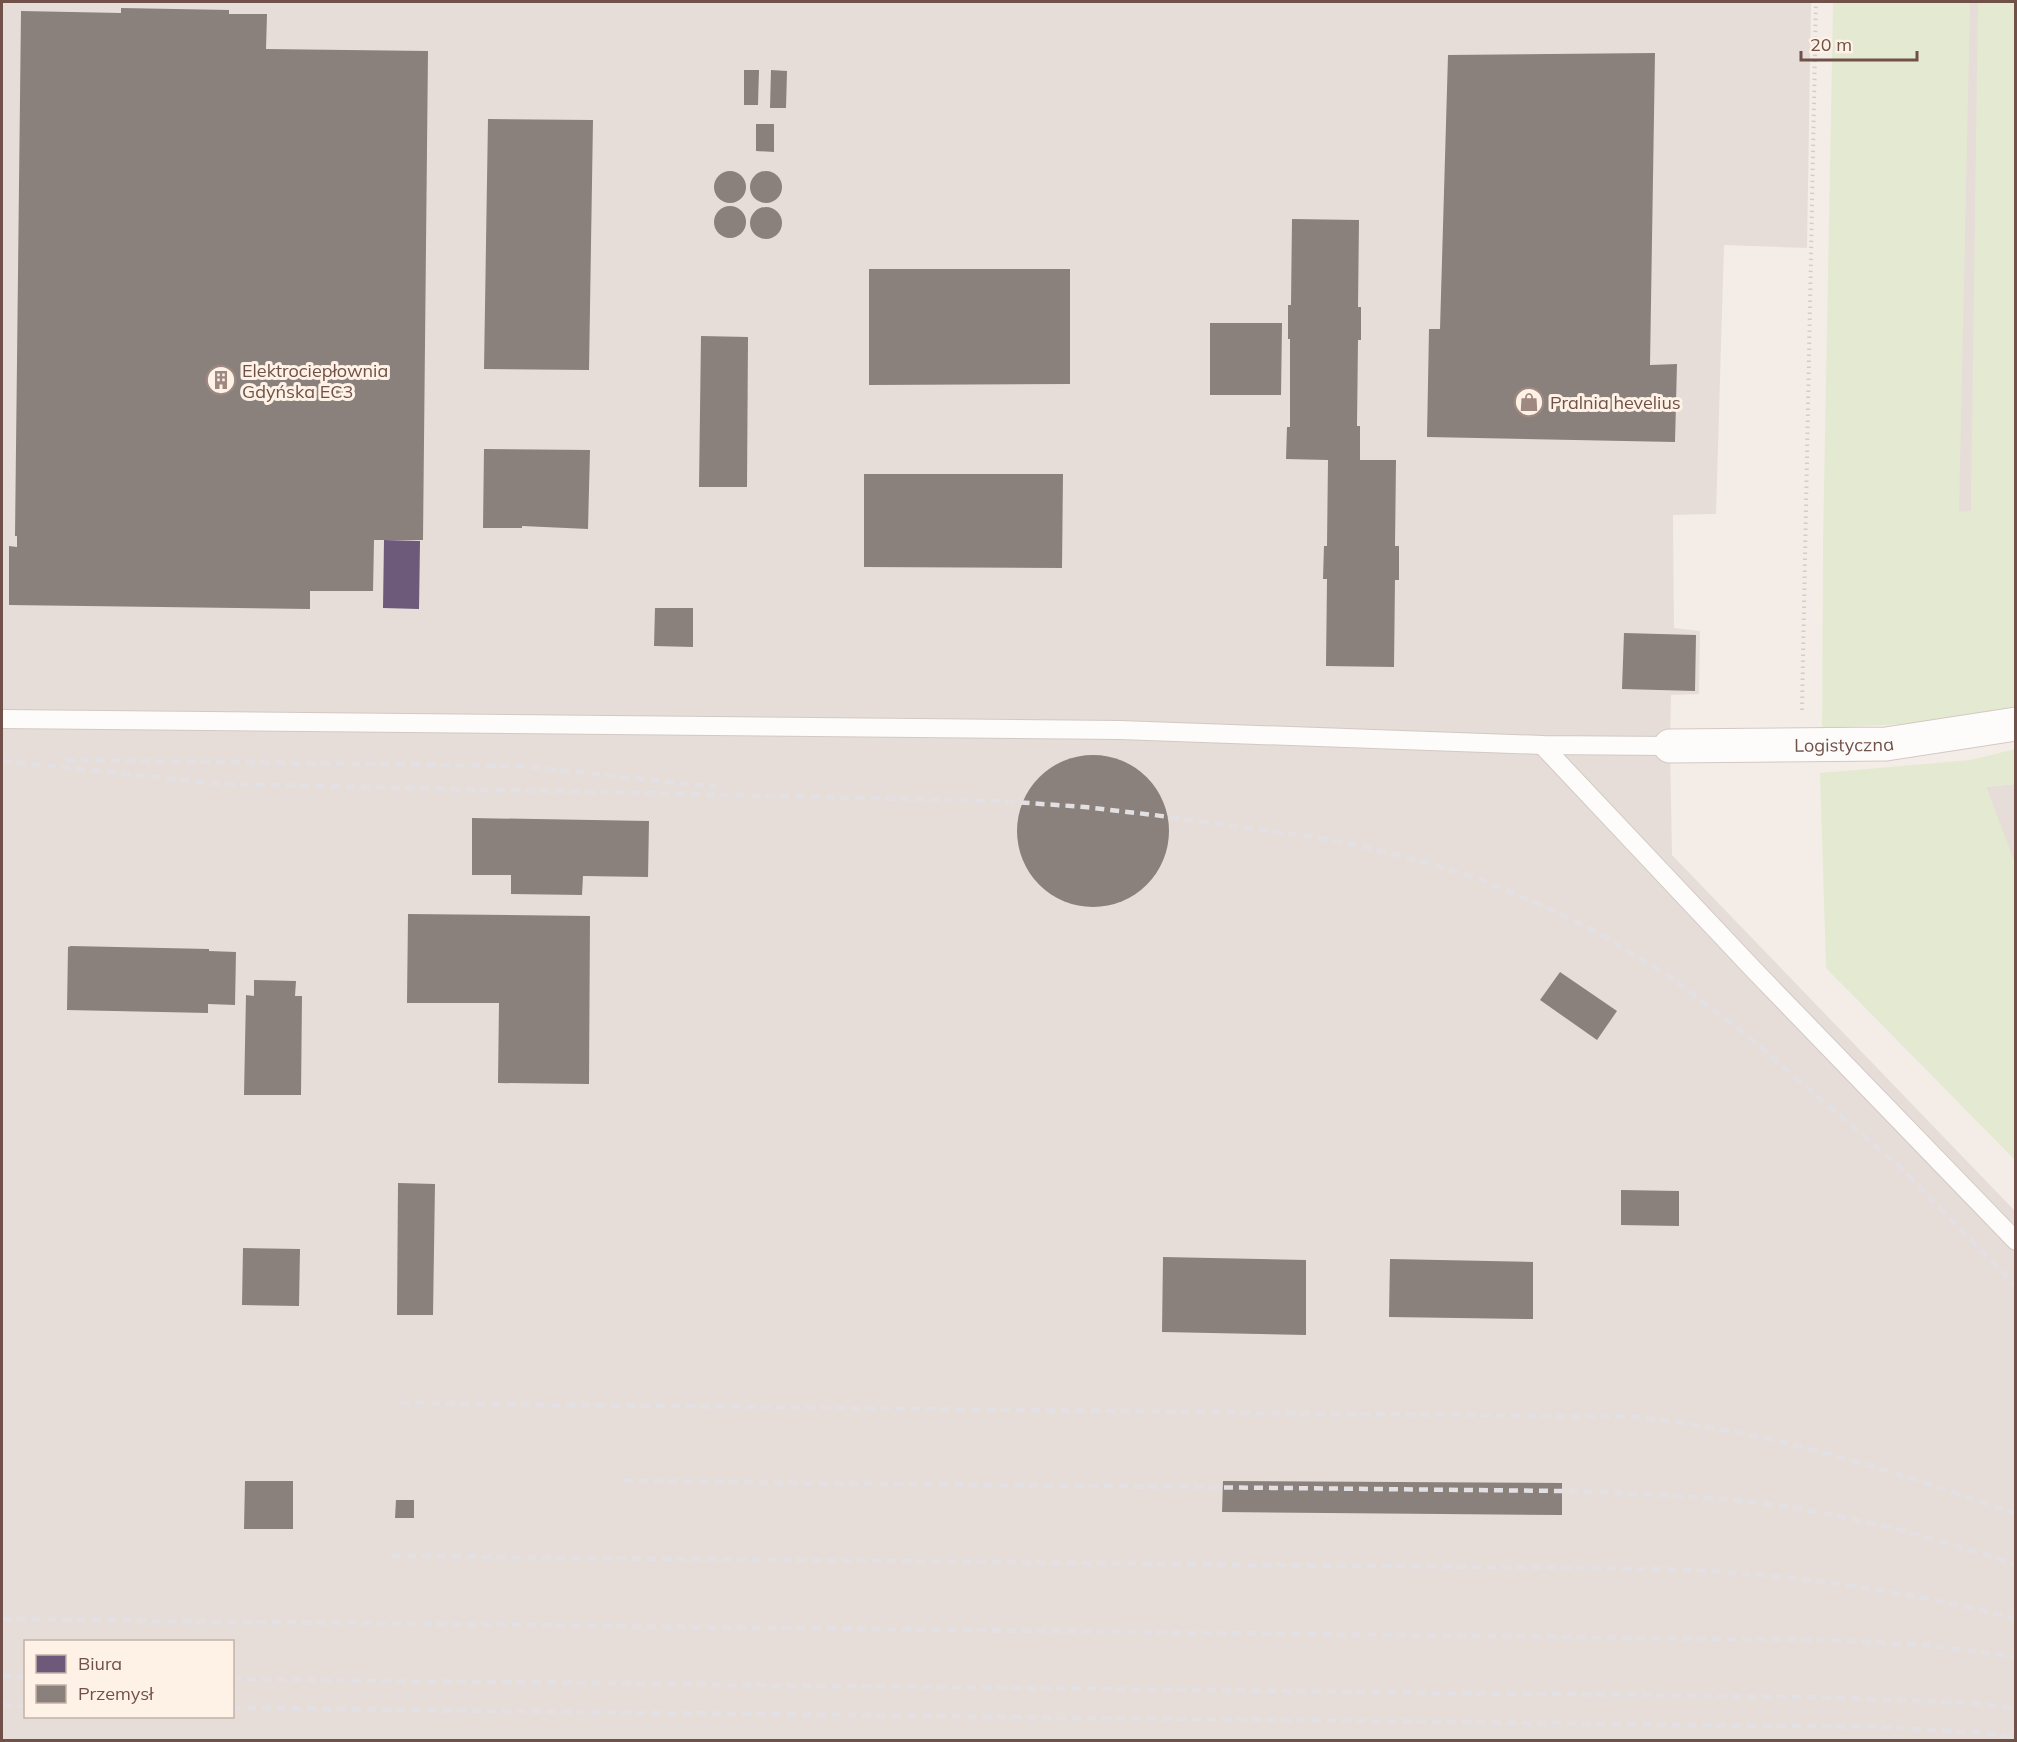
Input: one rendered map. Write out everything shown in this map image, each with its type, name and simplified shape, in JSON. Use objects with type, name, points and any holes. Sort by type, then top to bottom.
[{"type":"street","name":"Logistyczna","points":[[1670,747],[1886,744],[2016,724]]},
{"type":"lane","points":[[2,719],[1120,730],[1542,745],[1670,747]]},
{"type":"lane","points":[[1542,745],[1754,970],[2016,1241]]},
{"type":"path","points":[[1801,712],[1804,671],[1805,508],[1816,2]]},
{"type":"shaded area","points":[[2,2],[1811,2],[1807,248],[1724,245],[1716,514],[1673,515],[1674,628],[1700,631],[1699,694],[1671,695],[1672,855],[2015,1211],[2015,1740],[2,1740]]},
{"type":"shaded area","points":[[1963,2],[2015,2],[2015,511],[1958,512]]},
{"type":"shaded area","points":[[2015,784],[2015,869],[1986,787]]},
{"type":"green space","points":[[1833,2],[1970,2],[1959,512],[1971,511],[1978,2],[2015,2],[2015,708],[1963,721],[1822,728],[1823,543]]},
{"type":"green space","points":[[2015,749],[2015,784],[1986,787],[2015,863],[2015,1160],[1826,968],[1820,773],[1970,760]]},
{"type":"building: Biura","points":[[384,540],[420,541],[419,609],[383,608]]},
{"type":"building: Przemysł","name":"Elektrociepłownia Gdyńska EC3","points":[[121,8],[229,10],[229,14],[267,14],[266,49],[428,51],[423,540],[374,540],[373,591],[310,591],[310,609],[9,605],[9,546],[17,547],[17,536],[15,536],[21,11],[121,13]]},
{"type":"building: Przemysł","points":[[1655,53],[1650,365],[1677,364],[1675,442],[1427,437],[1429,329],[1440,329],[1448,55]]},
{"type":"building: Przemysł","points":[[744,70],[759,70],[758,105],[744,105]]},
{"type":"building: Przemysł","points":[[771,70],[787,71],[786,108],[770,108]]},
{"type":"building: Przemysł","points":[[488,119],[593,120],[589,370],[484,369]]},
{"type":"building: Przemysł","points":[[756,124],[774,124],[774,152],[756,151]]},
{"type":"building: Przemysł","points":[[730,171],[741,176],[746,187],[741,198],[730,203],[719,198],[714,187],[719,176]]},
{"type":"building: Przemysł","points":[[766,171],[777,176],[782,187],[777,198],[766,203],[755,198],[750,187],[755,176]]},
{"type":"building: Przemysł","points":[[730,206],[741,211],[746,222],[741,233],[730,238],[719,233],[714,222],[719,211]]},
{"type":"building: Przemysł","points":[[766,207],[778,211],[782,223],[778,235],[766,239],[754,235],[750,223],[754,211]]},
{"type":"building: Przemysł","points":[[1292,219],[1359,220],[1358,307],[1361,307],[1361,340],[1358,340],[1357,426],[1360,426],[1360,460],[1396,460],[1395,546],[1399,546],[1399,580],[1395,580],[1394,667],[1326,666],[1327,579],[1323,579],[1324,546],[1327,546],[1328,460],[1286,459],[1287,427],[1290,427],[1288,305],[1291,305]]},
{"type":"building: Przemysł","points":[[869,269],[1070,269],[1070,384],[869,385]]},
{"type":"building: Przemysł","points":[[1210,323],[1282,323],[1281,395],[1210,395]]},
{"type":"building: Przemysł","points":[[701,336],[748,337],[747,487],[699,487]]},
{"type":"building: Przemysł","points":[[484,449],[590,450],[588,529],[522,526],[522,528],[483,528]]},
{"type":"building: Przemysł","points":[[864,474],[1063,474],[1062,568],[864,567]]},
{"type":"building: Przemysł","points":[[655,608],[693,608],[693,647],[654,646]]},
{"type":"building: Przemysł","points":[[1624,633],[1696,635],[1695,691],[1622,689]]},
{"type":"building: Przemysł","points":[[1093,755],[1108,756],[1122,761],[1147,777],[1163,802],[1168,816],[1168,846],[1163,860],[1147,885],[1122,901],[1108,906],[1093,907],[1078,906],[1064,901],[1039,885],[1023,860],[1018,846],[1017,831],[1018,816],[1023,802],[1039,777],[1064,761],[1078,756]]},
{"type":"building: Przemysł","points":[[472,818],[649,821],[648,877],[583,876],[582,895],[511,894],[511,875],[472,875]]},
{"type":"building: Przemysł","points":[[408,914],[590,916],[589,1084],[498,1083],[499,1003],[407,1003]]},
{"type":"building: Przemysł","points":[[68,947],[209,949],[209,951],[236,952],[235,1005],[208,1004],[208,1013],[67,1010]]},
{"type":"building: Przemysł","points":[[1560,972],[1617,1011],[1597,1040],[1540,1000]]},
{"type":"building: Przemysł","points":[[254,980],[296,981],[295,996],[302,996],[301,1095],[244,1095],[246,995],[254,996]]},
{"type":"building: Przemysł","points":[[398,1183],[435,1184],[433,1315],[397,1315]]},
{"type":"building: Przemysł","points":[[1621,1190],[1679,1191],[1679,1226],[1621,1225]]},
{"type":"building: Przemysł","points":[[243,1248],[300,1249],[299,1306],[242,1305]]},
{"type":"building: Przemysł","points":[[1163,1257],[1306,1260],[1306,1335],[1162,1332]]},
{"type":"building: Przemysł","points":[[1390,1259],[1533,1262],[1533,1319],[1389,1317]]},
{"type":"building: Przemysł","points":[[245,1481],[293,1481],[293,1529],[244,1529]]},
{"type":"building: Przemysł","points":[[1223,1481],[1562,1483],[1562,1515],[1222,1512]]},
{"type":"building: Przemysł","points":[[396,1500],[414,1500],[414,1518],[395,1518]]},
{"type":"railway","points":[[66,760],[521,766],[716,787]]},
{"type":"railway","points":[[2,761],[221,784],[1000,801],[1085,807],[1327,839],[1426,862],[1482,880],[1550,909],[1593,930],[1666,974],[1744,1033],[1899,1166],[2016,1286]]},
{"type":"railway","points":[[401,1403],[1635,1417],[1732,1431],[1828,1454],[1923,1482],[2016,1514]]},
{"type":"railway","points":[[624,1481],[1563,1491],[1674,1496],[1775,1505],[1844,1517],[1915,1534],[2016,1565]]},
{"type":"railway","points":[[392,1556],[1669,1569],[1800,1579],[1887,1591],[2016,1619]]},
{"type":"railway","points":[[2,1619],[1821,1640],[1926,1645],[2016,1657]]},
{"type":"railway","points":[[2,1676],[24,1677]]},
{"type":"railway","points":[[234,1679],[1808,1697],[1960,1702],[2016,1708]]},
{"type":"railway","points":[[2,1705],[24,1706]]},
{"type":"railway","points":[[234,1708],[1878,1727],[1976,1732],[2016,1737]]},
{"type":"place","name":"Elektrociepłownia Gdyńska EC3","points":[[221,380]]},
{"type":"place","name":"Pralnia hevelius","points":[[1529,402]]}]
